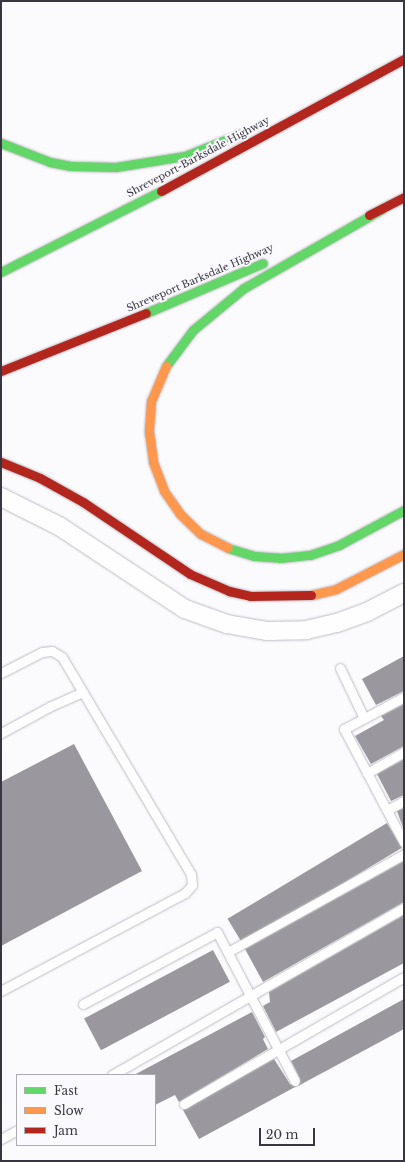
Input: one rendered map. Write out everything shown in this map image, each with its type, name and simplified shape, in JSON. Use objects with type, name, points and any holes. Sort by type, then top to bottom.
[{"type":"main road","name":"Shreveport-Barksdale Highway","points":[[1,272],[178,182],[404,59]]},
{"type":"main road","points":[[1,143],[50,162],[71,166],[116,167],[184,156],[328,100]]},
{"type":"main road","name":"Shreveport Barksdale Highway","points":[[284,254],[382,209],[404,197]]},
{"type":"main road","points":[[382,209],[244,288],[193,330],[163,370],[151,401],[149,432],[153,462],[164,491],[180,514],[201,534],[226,548],[254,556],[280,558],[310,555],[339,545],[404,510]]},
{"type":"main road","name":"Shreveport Barksdale Highway","points":[[1,371],[192,295],[270,260]]},
{"type":"main road","points":[[1,462],[40,478],[84,502],[190,574],[229,591],[250,596],[302,597],[336,589],[404,554]]},
{"type":"street","points":[[1,497],[58,526],[184,609],[228,624],[267,631],[306,630],[337,623],[367,612],[404,593]]},
{"type":"lane","points":[[1,673],[42,652],[52,651],[62,657],[191,874],[192,885],[185,893],[1,991]]},
{"type":"lane","points":[[340,668],[364,718]]},
{"type":"lane","points":[[1,733],[49,707],[83,692]]},
{"type":"lane","points":[[404,697],[344,729],[404,843]]},
{"type":"lane","points":[[367,773],[404,752]]},
{"type":"lane","points":[[387,810],[404,801]]},
{"type":"lane","points":[[228,952],[404,854]]},
{"type":"lane","points":[[114,1074],[404,908]]},
{"type":"lane","points":[[83,1004],[217,932],[250,996],[280,1048],[295,1081]]},
{"type":"lane","points":[[184,1104],[404,977]]},
{"type":"lane","points":[[1,1139],[16,1131]]},
{"type":"building","points":[[404,656],[404,691],[376,705],[362,679]]},
{"type":"building","points":[[404,704],[404,746],[371,764],[355,736],[384,720],[381,716]]},
{"type":"building","points":[[74,744],[142,871],[1,946],[1,782]]},
{"type":"building","points":[[404,759],[404,795],[391,801],[377,774]]},
{"type":"building","points":[[404,808],[404,830],[397,811]]},
{"type":"building","points":[[387,823],[402,848],[243,944],[228,919]]},
{"type":"building","points":[[404,861],[404,902],[263,982],[245,949]]},
{"type":"building","points":[[404,915],[404,963],[276,1032],[263,1006],[270,1002],[269,992]]},
{"type":"building","points":[[213,950],[230,982],[101,1050],[84,1019]]},
{"type":"building","points":[[404,999],[404,1029],[298,1086],[300,1079],[291,1061]]},
{"type":"building","points":[[252,1012],[265,1037],[263,1039],[268,1049],[179,1102],[175,1095],[156,1104],[156,1074],[136,1074]]},
{"type":"building","points":[[274,1059],[290,1084],[297,1086],[199,1139],[183,1110]]},
{"type":"traffic: fast","points":[[1,143],[50,162],[71,166],[116,167],[185,156],[240,134]]},
{"type":"traffic: fast","points":[[1,272],[161,191]]},
{"type":"traffic: fast","points":[[166,366],[193,330],[244,288],[382,209]]},
{"type":"traffic: fast","points":[[146,313],[263,263]]},
{"type":"traffic: fast","points":[[228,548],[254,556],[280,558],[310,555],[339,545],[404,510]]},
{"type":"traffic: slow","points":[[166,366],[151,401],[149,432],[153,462],[164,491],[180,514],[201,534],[228,548]]},
{"type":"traffic: slow","points":[[311,595],[336,589],[404,554]]},
{"type":"traffic: jam","points":[[161,191],[404,59]]},
{"type":"traffic: jam","points":[[369,215],[404,197]]},
{"type":"traffic: jam","points":[[1,371],[146,313]]},
{"type":"traffic: jam","points":[[1,462],[40,478],[83,502],[190,574],[229,591],[250,596],[311,595]]}]
